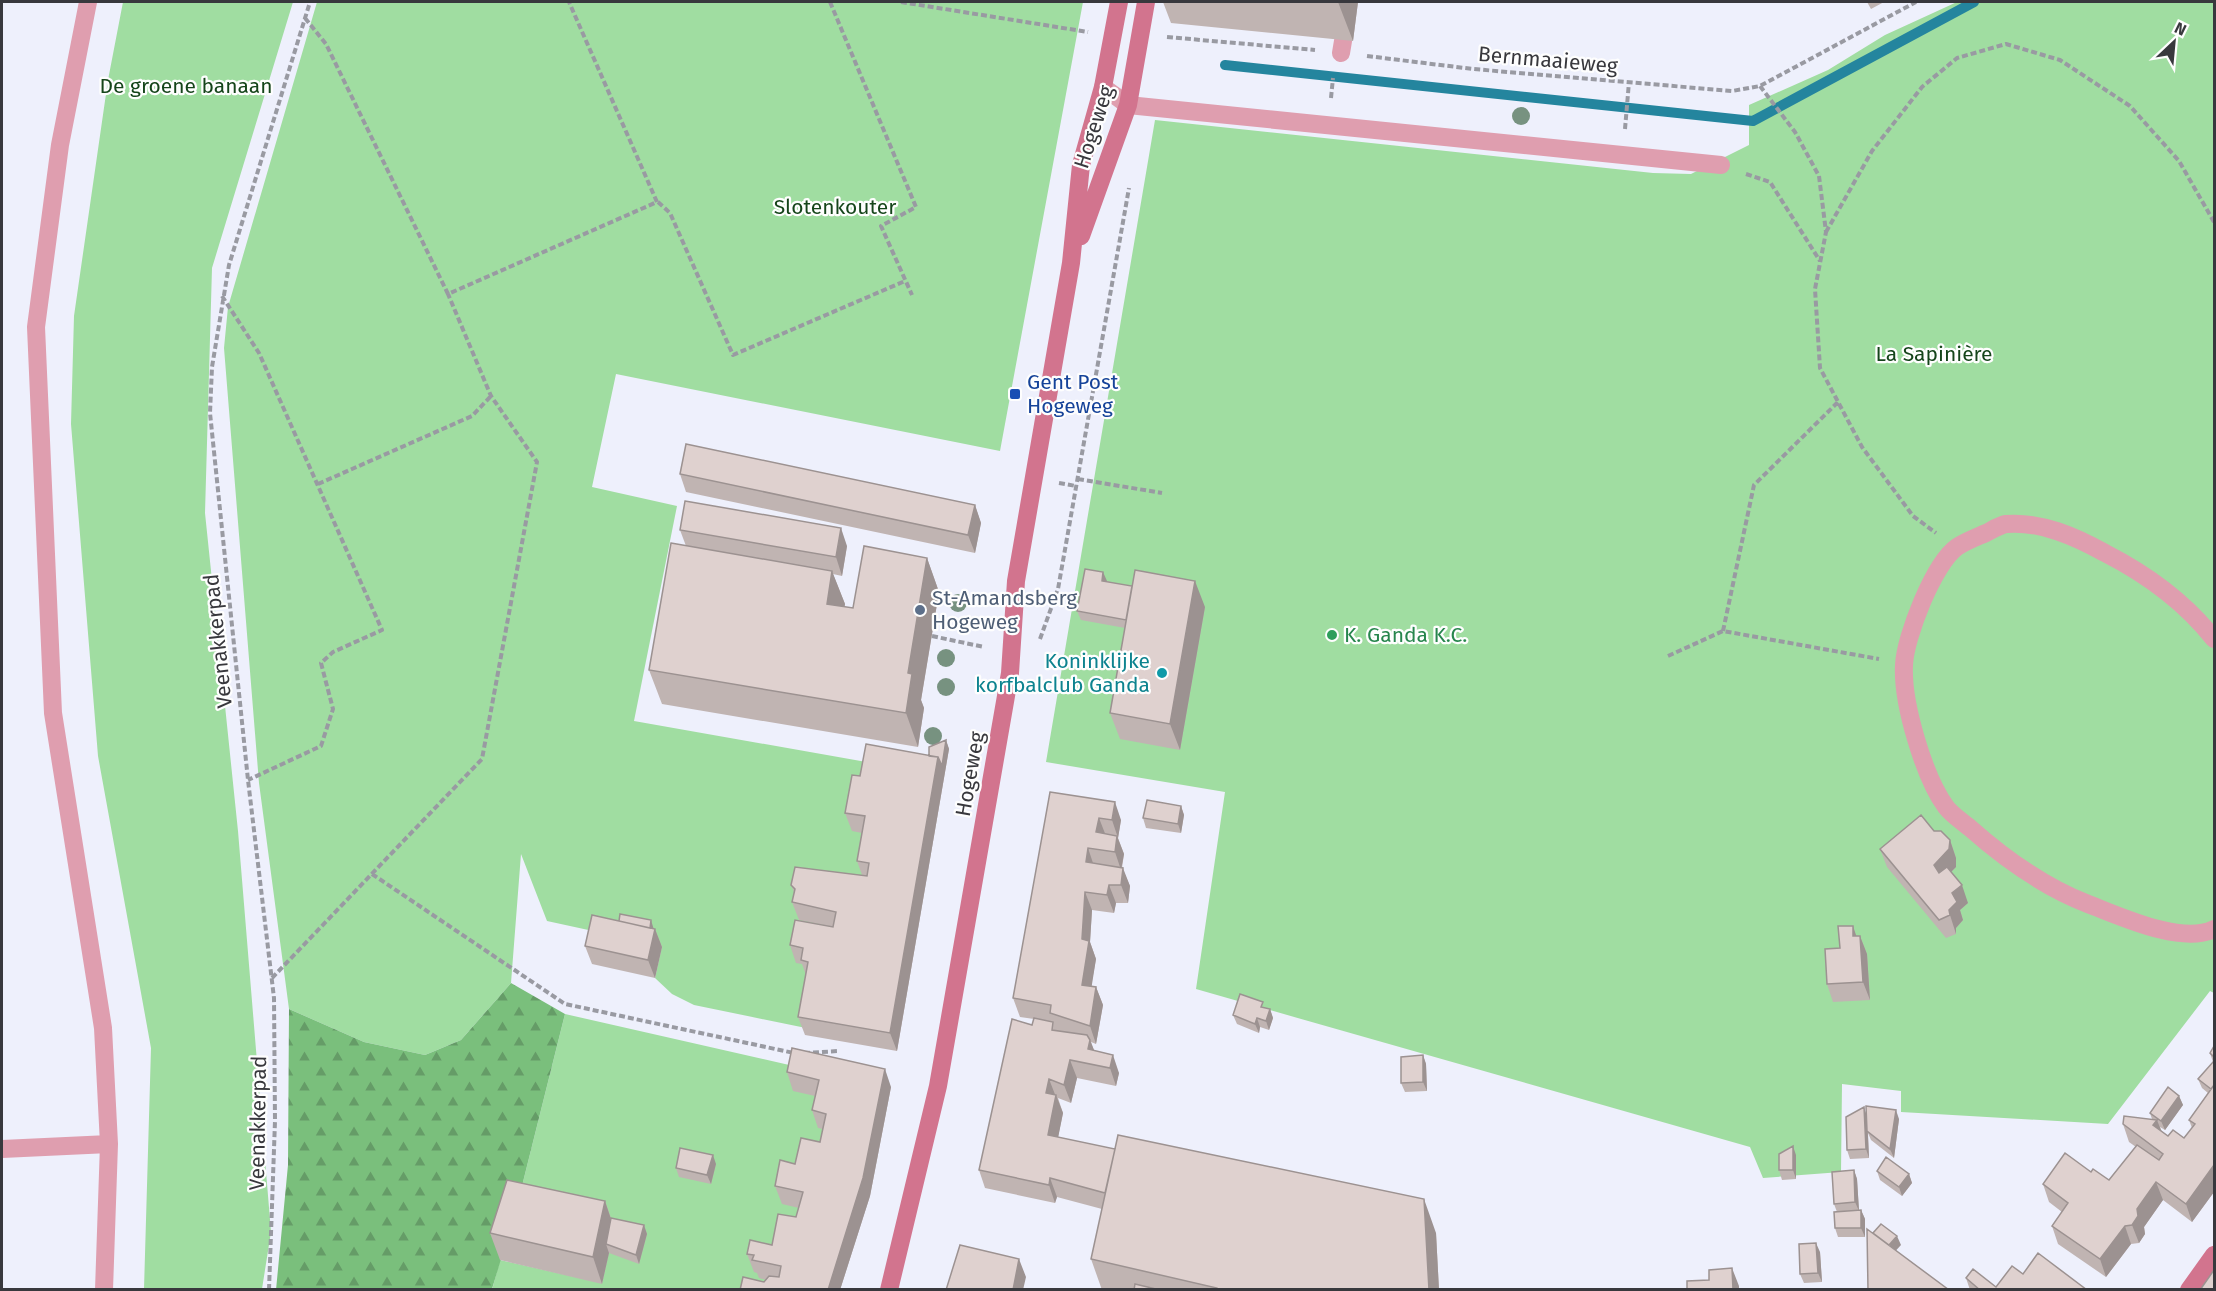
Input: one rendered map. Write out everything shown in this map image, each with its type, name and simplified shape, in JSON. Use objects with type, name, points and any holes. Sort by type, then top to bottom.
[{"type":"street","points":[[88,2],[60,145],[36,327],[53,713],[103,1028],[109,1144],[104,1290]]},
{"type":"street","name":"Hogeweg","points":[[889,1290],[939,1086],[1010,673],[1016,581],[1025,516],[1071,263],[1081,165],[1103,87],[1119,2]]},
{"type":"street","name":"Hogeweg","points":[[1071,263],[1128,105],[1146,2]]},
{"type":"street","points":[[1103,87],[1128,105],[1622,157],[1721,165]]},
{"type":"street","points":[[2214,639],[2172,594],[2140,571],[2072,537],[2043,526],[2005,524],[1955,548],[1935,577],[1914,618],[1904,665],[1912,730],[1946,808],[2002,855],[2038,879],[2080,901],[2162,930],[2188,932],[2214,929]]},
{"type":"street","points":[[2,1149],[109,1144]]},
{"type":"street","points":[[2189,1290],[2214,1255]]},
{"type":"path","name":"Veenakkerpad","points":[[268,1290],[275,1121],[272,978],[248,780],[210,413],[212,367],[222,296],[229,265],[310,2]]},
{"type":"path","points":[[569,2],[657,202],[670,213],[733,355],[906,281]]},
{"type":"path","points":[[830,2],[916,207],[881,226],[912,295]]},
{"type":"path","points":[[901,2],[1090,32]]},
{"type":"path","name":"Bernmaaieweg","points":[[1156,38],[1342,47],[1473,69],[1732,91],[1760,86],[1916,2]]},
{"type":"path","points":[[272,978],[482,759],[537,462],[491,396],[448,294],[326,44],[305,18]]},
{"type":"path","points":[[1955,548],[1913,516],[1862,447],[1820,368],[1815,289],[1826,232],[1872,151],[1922,87],[1958,58],[2006,44],[2060,60],[2130,106],[2179,161],[2214,222]]},
{"type":"path","points":[[1327,125],[1335,67],[1342,47]]},
{"type":"path","points":[[1622,157],[1629,82]]},
{"type":"path","points":[[1760,86],[1795,132],[1819,176],[1826,232]]},
{"type":"path","points":[[1721,165],[1770,182],[1820,262]]},
{"type":"path","points":[[1010,673],[1041,638],[1058,589],[1130,187]]},
{"type":"path","points":[[448,294],[657,202]]},
{"type":"path","points":[[222,296],[259,353],[382,630],[333,652],[321,663],[333,709],[321,746],[248,780]]},
{"type":"path","points":[[318,484],[472,416],[491,396]]},
{"type":"path","points":[[1723,631],[1754,485],[1838,402]]},
{"type":"path","points":[[1078,478],[1162,493]]},
{"type":"path","points":[[1668,656],[1723,631],[1801,647],[1847,652],[1904,665]]},
{"type":"path","points":[[932,636],[1011,653]]},
{"type":"path","points":[[372,874],[564,1004],[792,1053],[839,1051]]},
{"type":"green space","name":"De groene banaan","points":[[123,2],[293,2],[212,268],[205,513],[238,831],[271,1232],[262,1289],[144,1289],[151,1048],[98,756],[71,424],[74,316],[108,80]]},
{"type":"green space","name":"Slotenkouter","points":[[317,2],[1083,2],[1000,451],[616,374],[592,487],[677,506],[634,721],[872,763],[871,834],[864,879],[843,930],[810,966],[806,1028],[694,1005],[672,994],[655,978],[662,946],[547,921],[521,854],[511,983],[461,1040],[425,1055],[364,1042],[289,1009],[259,783],[224,348],[228,307]]},
{"type":"green space","name":"La Sapinière","points":[[1957,2],[2214,2],[2214,993],[2210,991],[2108,1124],[1901,1112],[1901,1091],[1842,1084],[1841,1172],[1763,1178],[1750,1147],[1196,989],[1225,792],[1046,762],[1155,120],[1653,173],[1691,174],[1749,145],[1749,105],[1828,70],[1885,35]]},
{"type":"green space","points":[[511,983],[565,1014],[517,1206],[492,1289],[276,1290],[288,1165],[289,1009],[364,1042],[425,1055],[461,1040]]},
{"type":"green space","points":[[565,1014],[798,1067],[825,1098],[833,1132],[810,1210],[760,1273],[788,1284],[787,1289],[492,1290],[500,1260],[602,1283],[614,1228],[517,1206]]},
{"type":"building","points":[[686,444],[975,505],[968,535],[680,474]]},
{"type":"building","points":[[685,501],[841,528],[836,557],[680,530]]},
{"type":"building","points":[[671,543],[832,571],[827,604],[853,608],[864,546],[927,558],[908,673],[912,674],[906,713],[649,670]]},
{"type":"building","points":[[1085,569],[1103,572],[1102,581],[1132,586],[1126,620],[1077,611]]},
{"type":"building","name":"Koninklijke korfbalclub Ganda","points":[[1135,570],[1195,581],[1170,724],[1110,713]]},
{"type":"building","points":[[946,740],[942,766],[938,757],[929,756],[929,747]]},
{"type":"building","points":[[866,744],[938,757],[890,1033],[798,1017],[808,962],[801,960],[803,948],[790,945],[795,920],[833,927],[836,912],[792,902],[795,889],[791,885],[795,867],[867,876],[869,863],[857,861],[865,816],[845,813],[852,775],[860,776]]},
{"type":"building","points":[[1050,792],[1115,802],[1112,820],[1099,818],[1096,832],[1117,836],[1115,852],[1088,848],[1086,862],[1123,868],[1121,885],[1109,885],[1107,895],[1085,892],[1082,939],[1089,941],[1082,985],[1096,987],[1090,1026],[1050,1013],[1051,1005],[1013,998]]},
{"type":"building","points":[[1147,800],[1181,806],[1178,824],[1143,818]]},
{"type":"building","points":[[1921,815],[1934,831],[1941,831],[1950,840],[1949,849],[1934,865],[1939,873],[1947,867],[1962,885],[1952,893],[1957,902],[1949,910],[1950,915],[1939,920],[1880,849]]},
{"type":"building","points":[[620,914],[651,920],[650,928],[619,921]]},
{"type":"building","points":[[592,915],[655,929],[648,960],[585,946]]},
{"type":"building","points":[[1838,926],[1853,926],[1853,936],[1860,936],[1863,982],[1827,984],[1825,949],[1840,948]]},
{"type":"building","points":[[1240,994],[1263,1002],[1261,1007],[1270,1009],[1266,1021],[1257,1018],[1255,1024],[1233,1015]]},
{"type":"building","points":[[1034,1018],[1053,1022],[1052,1030],[1087,1035],[1090,1040],[1088,1049],[1113,1055],[1110,1068],[1070,1060],[1064,1085],[1049,1079],[1046,1093],[1056,1095],[1048,1135],[1115,1149],[1105,1193],[1050,1178],[1049,1185],[979,1170],[1012,1019],[1032,1025]]},
{"type":"building","points":[[792,1048],[885,1069],[863,1178],[828,1290],[740,1290],[743,1277],[764,1282],[769,1276],[779,1277],[781,1266],[752,1260],[754,1255],[747,1254],[750,1240],[772,1245],[778,1214],[796,1217],[803,1192],[775,1186],[780,1160],[795,1164],[801,1138],[820,1142],[826,1114],[812,1110],[819,1080],[787,1072]]},
{"type":"building","points":[[1423,1055],[1423,1082],[1401,1083],[1401,1057]]},
{"type":"building","points":[[2213,1062],[2214,1085],[2211,1089],[2198,1079]]},
{"type":"building","points":[[2214,1085],[2214,1165],[2186,1204],[2156,1182],[2137,1209],[2138,1216],[2132,1225],[2125,1226],[2100,1259],[2052,1226],[2068,1203],[2043,1184],[2065,1153],[2091,1172],[2093,1169],[2109,1180],[2137,1145],[2159,1160],[2163,1154],[2123,1124],[2124,1116],[2157,1120],[2153,1125],[2168,1136],[2173,1130],[2184,1138],[2195,1124],[2189,1120]]},
{"type":"building","points":[[2168,1087],[2179,1096],[2161,1121],[2150,1113]]},
{"type":"building","points":[[1866,1106],[1896,1110],[1890,1149],[1867,1131]]},
{"type":"building","points":[[1864,1107],[1866,1149],[1847,1150],[1846,1117]]},
{"type":"building","points":[[1118,1135],[1424,1199],[1429,1290],[1217,1290],[1217,1288],[1091,1259]]},
{"type":"building","points":[[1793,1146],[1793,1170],[1779,1170],[1779,1154]]},
{"type":"building","points":[[680,1148],[713,1155],[707,1175],[676,1168]]},
{"type":"building","points":[[1886,1157],[1909,1174],[1899,1187],[1877,1171]]},
{"type":"building","points":[[1854,1170],[1855,1202],[1834,1204],[1832,1172]]},
{"type":"building","points":[[507,1180],[605,1201],[593,1257],[490,1233]]},
{"type":"building","points":[[1861,1210],[1861,1228],[1835,1228],[1834,1212]]},
{"type":"building","points":[[611,1218],[644,1225],[636,1255],[606,1244]]},
{"type":"building","points":[[1881,1224],[1897,1236],[1889,1245],[1873,1233]]},
{"type":"building","points":[[1867,1229],[1949,1290],[1868,1290]]},
{"type":"building","points":[[1816,1243],[1818,1273],[1800,1274],[1799,1244]]},
{"type":"building","points":[[960,1245],[1019,1259],[1013,1290],[946,1290]]},
{"type":"building","points":[[2038,1253],[2087,1290],[1980,1290],[1966,1278],[1973,1269],[1996,1287],[2012,1266],[2023,1274]]},
{"type":"building","points":[[1732,1268],[1733,1290],[1687,1290],[1687,1281],[1709,1280],[1709,1270]]},
{"type":"building","points":[[2214,1270],[2214,1290],[2200,1290]]},
{"type":"building","points":[[1135,1284],[1160,1290],[1134,1290]]},
{"type":"waterway","points":[[1225,65],[1753,121],[1974,2]]},
{"type":"place","name":"Gent Post Hogeweg","points":[[1015,394]]},
{"type":"place","name":"St-Amandsberg Hogeweg","points":[[920,610]]},
{"type":"place","name":"K. Ganda K.C.","points":[[1332,635]]},
{"type":"place","name":"Koninklijke korfbalclub Ganda","points":[[1162,673]]}]
